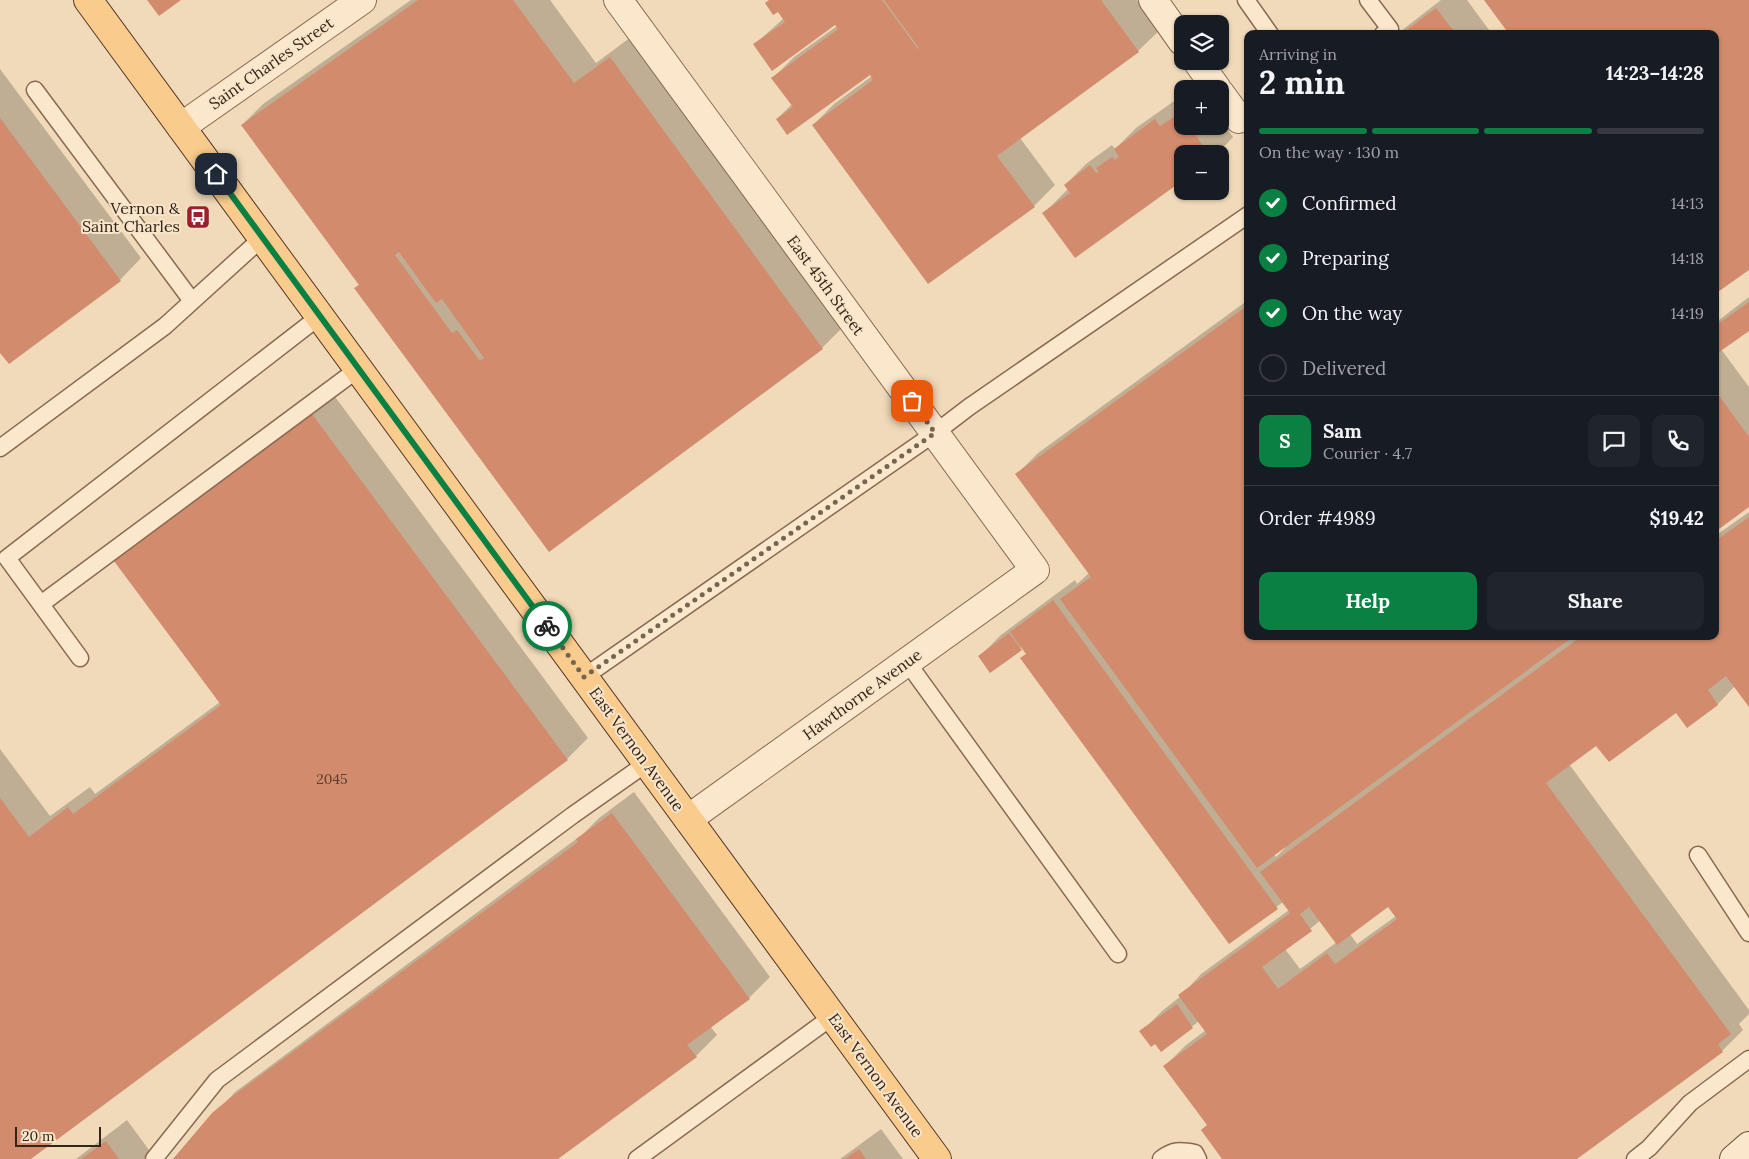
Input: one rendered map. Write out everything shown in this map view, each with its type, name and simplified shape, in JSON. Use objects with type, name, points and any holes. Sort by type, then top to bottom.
[{"type":"main road","name":"East Vernon Avenue","points":[[88,0],[937,1159]]},
{"type":"street","name":"Saint Charles Street","points":[[181,127],[362,0]]},
{"type":"street","name":"East 45th Street","points":[[618,0],[1035,570]]},
{"type":"street","points":[[1152,0],[1174,30]]},
{"type":"street","points":[[1229,105],[1243,123]]},
{"type":"street","name":"Hawthorne Avenue","points":[[688,818],[1035,570]]},
{"type":"street","points":[[1734,1159],[1749,1146]]},
{"type":"lane","points":[[1246,0],[1267,30]]},
{"type":"lane","points":[[1368,0],[1390,29],[1389,30]]},
{"type":"lane","points":[[35,90],[192,301]]},
{"type":"lane","points":[[584,677],[935,433],[969,407],[1244,218]]},
{"type":"lane","points":[[0,448],[165,326],[262,238]]},
{"type":"lane","points":[[80,658],[7,558],[320,316]]},
{"type":"lane","points":[[41,604],[358,369]]},
{"type":"lane","points":[[906,662],[1118,954]]},
{"type":"lane","points":[[154,1159],[217,1080],[573,815],[647,763]]},
{"type":"lane","points":[[1698,855],[1749,933]]},
{"type":"lane","points":[[637,1159],[833,1016]]},
{"type":"lane","points":[[1635,1159],[1649,1148],[1690,1103],[1749,1059]]},
{"type":"lane","points":[[1161,1159],[1172,1151],[1181,1150],[1195,1153],[1198,1159]]},
{"type":"building","points":[[147,0],[181,0],[159,16]]},
{"type":"building","points":[[418,0],[513,0],[574,83],[610,57],[823,349],[549,552],[354,288],[359,285],[241,125]],"holes":[[[399,252],[436,303],[442,299],[484,358],[480,361],[457,330],[452,333],[395,255]]]},
{"type":"building","points":[[769,0],[882,0],[918,49],[884,0],[1101,0],[1139,52],[997,156],[1035,207],[928,284],[812,125],[873,80],[870,75],[787,135],[776,119],[793,107],[771,78],[838,29],[835,25],[772,71],[753,44],[785,22],[778,12],[773,15],[765,3]]},
{"type":"building","points":[[1484,0],[1749,0],[1749,270],[1719,291],[1719,30],[1506,30]]},
{"type":"building","points":[[1436,8],[1453,30],[1406,30]]},
{"type":"building","points":[[1174,117],[1174,135],[1195,135],[1203,145],[1174,145],[1174,187],[1075,258],[1042,213],[1070,193],[1064,185],[1090,165],[1096,173],[1099,171],[1096,168],[1112,157],[1115,160],[1119,157],[1114,149],[1155,119],[1160,126]]},
{"type":"building","points":[[0,118],[121,281],[9,364],[0,353]]},
{"type":"building","points":[[1749,302],[1749,331],[1719,352],[1719,323]]},
{"type":"building","points":[[1244,308],[1244,640],[1569,640],[1257,868],[1060,599],[1091,577],[1015,474]]},
{"type":"building","points":[[1719,396],[1749,437],[1749,507],[1719,529]]},
{"type":"building","points":[[309,410],[568,760],[31,1159],[0,1159],[0,798],[29,837],[68,807],[73,814],[221,705],[111,557]]},
{"type":"building","points":[[1749,517],[1749,707],[1726,676],[1708,690],[1718,705],[1687,728],[1676,713],[1609,762],[1596,746],[1546,783],[1731,1034],[1718,1044],[1723,1052],[1577,1159],[1222,1159],[1201,1130],[1207,1125],[1163,1066],[1207,1034],[1178,995],[1290,913],[1260,872],[1577,640],[1719,640],[1719,538]],"holes":[[[1309,907],[1337,945],[1388,907],[1397,919],[1335,964],[1327,953],[1278,989],[1262,967],[1312,931],[1300,914]]]},
{"type":"building","points":[[1053,600],[1278,909],[1229,944],[1020,658],[1026,654],[1010,632]]},
{"type":"building","points":[[1009,633],[1022,650],[990,673],[978,656]]},
{"type":"building","points":[[612,813],[750,999],[687,1045],[697,1057],[558,1159],[173,1159],[212,1113],[230,1098],[578,842],[576,839]]},
{"type":"building","points":[[1177,1004],[1193,1028],[1161,1052],[1155,1044],[1151,1047],[1139,1031]]},
{"type":"building","points":[[106,1141],[119,1159],[81,1159]]},
{"type":"building","points":[[859,1149],[866,1159],[845,1159]]},
{"type":"way so far","points":[[547,626],[584,677],[935,433],[912,401]]},
{"type":"place","name":"Vernon & Saint Charles","points":[[198,217]]},
{"type":"route","points":[[216,174],[547,626]]}]
